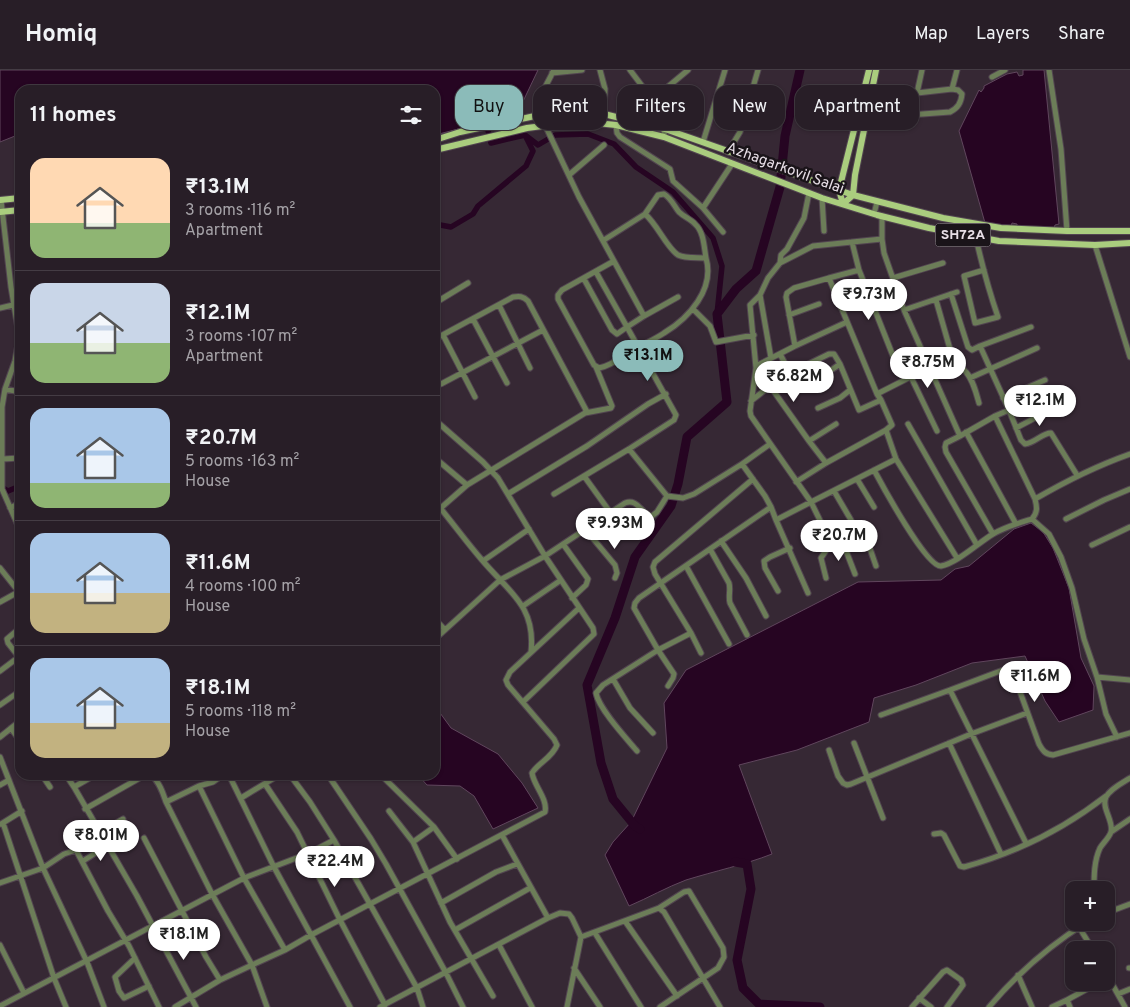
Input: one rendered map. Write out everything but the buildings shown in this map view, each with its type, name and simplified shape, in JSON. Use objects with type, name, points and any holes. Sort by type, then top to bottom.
[{"type":"main road","points":[[868,85],[869,70]]},
{"type":"main road","points":[[871,85],[876,70]]},
{"type":"main road","name":"Azhagarkovil Salai","points":[[440,139],[533,116]]},
{"type":"main road","name":"Azhagarkovil Salai","points":[[607,124],[664,137],[822,198],[874,214],[976,238],[999,241],[1095,245],[1130,243]]},
{"type":"main road","name":"Azhagarkovil Salai","points":[[440,149],[533,127]]},
{"type":"main road","name":"Azhagarkovil Salai","points":[[667,130],[853,196],[943,218],[977,225],[1067,231],[1130,230]]},
{"type":"main road","points":[[857,130],[839,190],[843,204],[853,196],[862,130]]},
{"type":"main road","points":[[1,200],[15,199]]},
{"type":"main road","points":[[1,212],[15,211]]},
{"type":"street","points":[[546,85],[553,71],[582,70]]},
{"type":"street","points":[[600,70],[604,85]]},
{"type":"street","points":[[630,70],[641,85]]},
{"type":"street","points":[[670,85],[688,70]]},
{"type":"street","points":[[703,142],[725,70]]},
{"type":"street","points":[[728,152],[740,132],[758,70]]},
{"type":"street","points":[[919,85],[922,70]]},
{"type":"street","points":[[952,89],[957,70]]},
{"type":"street","points":[[992,77],[1005,70]]},
{"type":"street","points":[[1049,70],[1061,149],[1067,231]]},
{"type":"street","points":[[919,93],[952,89],[958,90],[962,94],[960,104],[955,110],[919,114]]},
{"type":"street","points":[[616,125],[618,135],[666,165],[671,171],[673,182],[703,208],[723,232]]},
{"type":"street","points":[[548,130],[569,175],[644,316]]},
{"type":"street","points":[[664,130],[664,137]]},
{"type":"street","points":[[569,175],[604,145]]},
{"type":"street","points":[[703,208],[732,164]]},
{"type":"street","points":[[780,263],[781,255],[787,249],[790,240],[804,218],[809,193]]},
{"type":"street","points":[[596,367],[602,368],[664,334],[693,309],[707,282],[708,269],[699,228],[679,212],[668,196],[664,194],[658,195],[645,214],[604,240]]},
{"type":"street","points":[[822,198],[824,231]]},
{"type":"street","points":[[1,200],[15,315]]},
{"type":"street","points":[[874,214],[877,202]]},
{"type":"street","points":[[645,214],[678,255],[706,258]]},
{"type":"street","points":[[882,216],[884,253],[904,310],[963,434],[1016,524]]},
{"type":"street","points":[[976,238],[998,318],[975,323],[964,276],[984,270]]},
{"type":"street","points":[[833,547],[811,502],[750,416],[756,366],[750,305],[760,294],[768,278],[780,263],[813,246],[882,239]]},
{"type":"street","points":[[852,242],[859,270],[897,366]]},
{"type":"street","points":[[1095,245],[1127,339],[1130,357]]},
{"type":"street","points":[[531,653],[533,636],[531,625],[523,606],[441,509],[467,485],[585,413],[611,408],[612,406],[596,367],[558,299],[558,295],[562,290],[614,261]]},
{"type":"street","points":[[893,278],[943,263]]},
{"type":"street","points":[[795,346],[786,297],[789,291],[818,280],[859,270]]},
{"type":"street","points":[[554,494],[630,449],[675,418],[674,409],[666,394],[596,272]]},
{"type":"street","points":[[796,482],[826,463],[890,428],[892,425],[877,394],[829,278]]},
{"type":"street","points":[[584,279],[616,334],[678,297]]},
{"type":"street","points":[[440,300],[468,283]]},
{"type":"street","points":[[904,310],[954,293],[968,347],[972,350],[1031,328]]},
{"type":"street","points":[[760,294],[771,358]]},
{"type":"street","points":[[440,336],[513,298],[525,297],[584,405],[585,413]]},
{"type":"street","points":[[936,300],[952,356],[970,378],[979,403]]},
{"type":"street","points":[[789,315],[819,304]]},
{"type":"street","points":[[0,308],[13,305]]},
{"type":"street","points":[[499,305],[530,368]]},
{"type":"street","points":[[693,309],[707,322],[714,340],[719,342],[754,335]]},
{"type":"street","points":[[473,319],[507,384]]},
{"type":"street","points":[[756,366],[847,322]]},
{"type":"street","points":[[440,384],[543,330]]},
{"type":"street","points":[[443,335],[475,397]]},
{"type":"street","points":[[980,346],[1021,440],[1025,444],[1031,443],[1045,434],[1052,433],[1076,476]]},
{"type":"street","points":[[970,378],[1037,348]]},
{"type":"street","points":[[780,354],[790,373]]},
{"type":"street","points":[[751,400],[790,373],[832,354],[840,364],[859,410],[881,400]]},
{"type":"street","points":[[15,357],[5,389],[2,419],[2,488],[15,519]]},
{"type":"street","points":[[798,386],[827,373],[840,364]]},
{"type":"street","points":[[877,394],[930,368]]},
{"type":"street","points":[[911,377],[937,431]]},
{"type":"street","points":[[1003,398],[1045,380]]},
{"type":"street","points":[[770,386],[826,463]]},
{"type":"street","points":[[5,389],[15,391]]},
{"type":"street","points":[[818,408],[840,398],[850,390]]},
{"type":"street","points":[[508,494],[587,446],[648,404],[666,394]]},
{"type":"street","points":[[1016,428],[1054,408]]},
{"type":"street","points":[[993,534],[946,452],[945,447],[946,443],[1008,410]]},
{"type":"street","points":[[874,470],[908,529],[930,560],[937,566],[942,566],[993,534],[1032,519],[1035,515],[1037,508],[1035,499],[995,416]]},
{"type":"street","points":[[440,424],[492,471],[560,580],[593,628],[594,634],[523,702]]},
{"type":"street","points":[[809,442],[836,424]]},
{"type":"street","points":[[908,424],[977,545]]},
{"type":"street","points":[[886,430],[896,459],[957,558]]},
{"type":"street","points":[[630,449],[668,496],[677,499],[694,494],[770,444]]},
{"type":"street","points":[[1035,499],[1099,465],[1130,454]]},
{"type":"street","points":[[3,459],[15,458]]},
{"type":"street","points":[[776,520],[896,459]]},
{"type":"street","points":[[440,462],[467,485]]},
{"type":"street","points":[[742,464],[771,507],[808,593]]},
{"type":"street","points":[[584,476],[610,512]]},
{"type":"street","points":[[858,478],[874,507]]},
{"type":"street","points":[[701,653],[655,574],[653,567],[655,562],[753,479]]},
{"type":"street","points":[[1066,519],[1130,489]]},
{"type":"street","points":[[834,490],[851,520]]},
{"type":"street","points":[[440,634],[500,580],[545,556],[610,512],[630,501],[634,502],[648,516],[652,516],[668,496]]},
{"type":"street","points":[[10,508],[15,506]]},
{"type":"street","points":[[668,686],[674,674],[634,608],[634,603],[644,594],[771,507]]},
{"type":"street","points":[[1032,519],[1049,534],[1061,557],[1072,588],[1089,657],[1097,678],[1106,714],[1117,738]]},
{"type":"street","points":[[1092,545],[1130,528]]},
{"type":"street","points":[[483,561],[529,529]]},
{"type":"street","points":[[586,529],[615,565],[615,578]]},
{"type":"street","points":[[826,578],[821,558],[827,550],[863,535],[867,540],[876,566]]},
{"type":"street","points":[[721,541],[746,578],[766,616]]},
{"type":"street","points":[[843,543],[855,574]]},
{"type":"street","points":[[563,544],[588,579],[586,585],[572,598]]},
{"type":"street","points":[[778,591],[765,568],[764,561],[770,556],[790,548]]},
{"type":"street","points":[[710,549],[729,583],[730,603],[747,635]]},
{"type":"street","points":[[686,566],[729,644]]},
{"type":"street","points":[[0,568],[15,587]]},
{"type":"street","points":[[523,606],[560,580]]},
{"type":"street","points":[[0,602],[15,594]]},
{"type":"street","points":[[175,1007],[220,980],[285,950],[370,903],[545,812],[544,803],[532,773],[535,768],[550,756],[557,745],[508,685],[506,680],[510,672],[579,608]]},
{"type":"street","points":[[440,625],[444,630]]},
{"type":"street","points":[[15,633],[7,640],[15,651]]},
{"type":"street","points":[[637,751],[597,698],[596,693],[613,679],[658,650],[691,633]]},
{"type":"street","points":[[0,671],[15,660]]},
{"type":"street","points":[[882,715],[1012,667],[1039,744],[1048,754],[1053,755],[1130,734]]},
{"type":"street","points":[[1097,678],[1130,680]]},
{"type":"street","points":[[613,679],[630,708],[652,733]]},
{"type":"street","points":[[950,690],[1026,843]]},
{"type":"street","points":[[0,705],[15,694]]},
{"type":"street","points":[[829,750],[838,776],[843,784],[851,784],[1027,713]]},
{"type":"street","points":[[0,737],[15,725]]},
{"type":"street","points":[[11,728],[15,734]]},
{"type":"street","points":[[854,743],[883,818]]},
{"type":"street","points":[[949,743],[1001,854]]},
{"type":"street","points":[[0,757],[43,868],[87,962],[104,1007]]},
{"type":"street","points":[[934,834],[941,833],[944,835],[957,862],[962,867],[1001,854],[1069,822],[1130,778]]},
{"type":"street","points":[[0,785],[9,780]]},
{"type":"street","points":[[45,780],[50,787]]},
{"type":"street","points":[[69,780],[153,925],[196,1007]]},
{"type":"street","points":[[74,787],[86,780]]},
{"type":"street","points":[[85,809],[136,780]]},
{"type":"street","points":[[156,780],[212,894],[252,965],[266,1007]]},
{"type":"street","points":[[166,802],[216,780]]},
{"type":"street","points":[[232,780],[274,867],[350,1007]]},
{"type":"street","points":[[241,798],[271,780]]},
{"type":"street","points":[[294,780],[334,840],[370,903],[417,988],[423,1007]]},
{"type":"street","points":[[331,780],[371,839],[463,1007]]},
{"type":"street","points":[[386,780],[434,827],[457,859]]},
{"type":"street","points":[[265,784],[298,832],[382,1006],[560,913],[569,914],[581,937],[567,1007]]},
{"type":"street","points":[[199,786],[244,878],[285,950]]},
{"type":"street","points":[[1106,796],[1105,801],[1111,832]]},
{"type":"street","points":[[22,811],[1,824],[21,876],[54,978],[66,1007]]},
{"type":"street","points":[[389,811],[413,842],[455,930],[493,996]]},
{"type":"street","points":[[100,832],[123,819]]},
{"type":"street","points":[[1095,881],[1096,859],[1101,847],[1111,832],[1130,819]]},
{"type":"street","points":[[413,842],[434,827]]},
{"type":"street","points":[[502,835],[548,918]]},
{"type":"street","points":[[144,838],[220,980]]},
{"type":"street","points":[[0,1006],[244,878],[307,854],[334,840]]},
{"type":"street","points":[[83,861],[108,845]]},
{"type":"street","points":[[0,883],[43,868],[64,854],[76,850],[135,958],[159,1007]]},
{"type":"street","points":[[441,903],[496,872],[517,864]]},
{"type":"street","points":[[455,930],[530,888]]},
{"type":"street","points":[[581,937],[659,908],[684,892],[689,891],[722,948],[724,957],[718,968],[660,1007]]},
{"type":"street","points":[[1115,910],[1130,904]]},
{"type":"street","points":[[659,908],[664,912],[720,1007]]},
{"type":"street","points":[[625,920],[677,996]]},
{"type":"street","points":[[990,1007],[1018,975],[1074,931]]},
{"type":"street","points":[[595,933],[641,1007]]},
{"type":"street","points":[[0,944],[24,993]]},
{"type":"street","points":[[499,945],[532,1007]]},
{"type":"street","points":[[135,958],[115,977],[119,991],[124,998],[149,986]]},
{"type":"street","points":[[574,968],[600,1007]]},
{"type":"street","points":[[912,1007],[943,972],[950,971],[961,980],[963,985],[947,1007]]},
{"type":"street","points":[[1018,975],[1032,1007]]},
{"type":"street","points":[[1115,989],[1125,1007]]},
{"type":"street","points":[[1118,994],[1130,989]]},
{"type":"street","points":[[1052,1007],[1084,991]]},
{"type":"street","points":[[919,998],[930,1007]]},
{"type":"street","points":[[1067,1000],[1070,1007]]},
{"type":"shaded area","points":[[0,70],[538,70],[523,101],[523,85],[455,85],[455,130],[440,134],[440,85],[15,85],[15,136],[0,142]]},
{"type":"shaded area","points":[[1023,70],[1044,70],[1059,224],[1055,225],[1054,228],[1017,226],[1017,224],[1012,223],[1011,226],[985,223],[959,131],[979,90],[981,92],[984,86],[1007,74],[1017,72],[1019,76],[1023,75]]},
{"type":"shaded area","points":[[1031,523],[1043,532],[1053,548],[1069,588],[1081,658],[1094,686],[1093,710],[1059,722],[1045,701],[1025,656],[972,663],[916,685],[874,698],[869,722],[797,750],[739,765],[772,854],[686,880],[629,906],[605,855],[613,842],[631,822],[667,748],[664,703],[686,670],[858,582],[941,580],[955,569],[969,566],[1014,529]]},
{"type":"shaded area","points":[[440,713],[451,728],[498,754],[522,783],[538,808],[493,829],[474,796],[460,786],[427,785],[422,780],[440,780]]},
{"type":"waterway","points":[[640,829],[635,826],[613,799],[601,763],[587,685],[615,618],[635,557],[671,506],[678,484],[687,437],[727,402],[717,314],[736,289],[756,271],[780,187],[785,136],[800,70]]},
{"type":"waterway","points":[[440,225],[451,227],[473,214],[478,206],[526,166],[533,151],[525,135],[491,143],[488,130]]},
{"type":"waterway","points":[[525,135],[538,145],[555,135],[588,134],[614,144],[636,167],[673,192],[713,238],[722,266],[717,314]]},
{"type":"waterway","points":[[0,486],[8,491],[15,488]]},
{"type":"waterway","points":[[735,862],[747,864],[751,889],[737,960],[743,988],[759,1004],[820,1007]]}]
